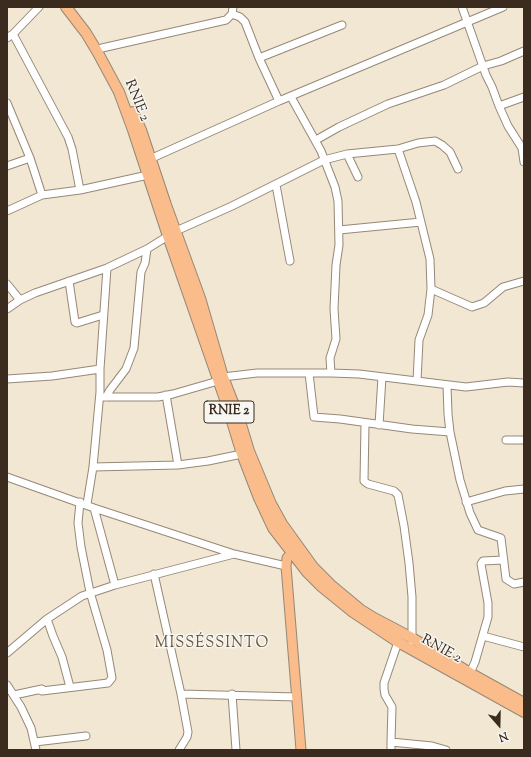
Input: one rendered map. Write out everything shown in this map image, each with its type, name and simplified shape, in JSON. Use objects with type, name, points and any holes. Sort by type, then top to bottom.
[{"type":"highway","name":"RNIE 2","points":[[66,7],[86,33],[108,71],[118,92],[148,175],[200,298],[220,379],[242,454],[259,498],[273,528],[331,585],[361,610],[412,638],[470,674],[524,702]]},
{"type":"highway","name":"RNIE 2","points":[[73,7],[102,48],[123,86],[141,130],[172,233]]},
{"type":"highway","name":"RNIE 2","points":[[220,379],[239,418],[249,451],[271,504],[307,572],[329,593],[353,612],[398,642],[524,712]]},
{"type":"main road","points":[[295,550],[287,558],[286,566],[301,750]]},
{"type":"street","points":[[39,7],[10,36],[68,137],[72,149],[80,190]]},
{"type":"street","points":[[462,7],[499,106],[508,126],[522,148],[524,162]]},
{"type":"street","points":[[150,159],[279,101],[503,7]]},
{"type":"street","points":[[102,48],[226,20],[232,10],[245,22],[259,58],[279,101]]},
{"type":"street","points":[[259,58],[342,25]]},
{"type":"street","points":[[316,140],[374,110],[444,85],[483,66],[524,51]]},
{"type":"street","points":[[291,97],[316,140],[335,187],[338,201],[339,230],[334,308],[336,339],[330,358],[331,373]]},
{"type":"street","points":[[499,106],[524,97]]},
{"type":"street","points":[[7,103],[30,158],[42,195]]},
{"type":"street","points":[[7,309],[20,300],[35,293],[107,268],[147,249],[172,233],[276,185],[324,160],[347,154],[398,149],[418,143],[435,141],[450,152],[458,169]]},
{"type":"street","points":[[398,149],[421,222],[430,259],[431,289],[428,315],[419,340],[418,381]]},
{"type":"street","points":[[347,154],[358,177]]},
{"type":"street","points":[[7,166],[30,158]]},
{"type":"street","points":[[7,211],[42,195],[80,190],[148,175]]},
{"type":"street","points":[[276,185],[290,261]]},
{"type":"street","points":[[339,230],[421,222]]},
{"type":"street","points":[[103,398],[126,369],[134,348],[141,272],[145,262],[147,249]]},
{"type":"street","points":[[14,695],[42,689],[42,691],[108,682],[112,678],[107,650],[90,592],[78,533],[78,523],[93,467],[103,398],[100,369],[107,268]]},
{"type":"street","points":[[69,281],[75,322],[104,315]]},
{"type":"street","points":[[431,289],[472,307],[484,303],[503,287],[524,282]]},
{"type":"street","points":[[7,284],[20,300]]},
{"type":"street","points":[[7,379],[52,376],[100,369]]},
{"type":"street","points":[[103,398],[145,398],[166,395],[220,379],[258,373],[331,373],[382,377],[466,387],[508,382],[524,383]]},
{"type":"street","points":[[309,373],[312,415],[314,417],[450,432]]},
{"type":"street","points":[[379,425],[382,377]]},
{"type":"street","points":[[447,385],[450,432],[466,502],[473,520],[478,530],[481,532],[500,536],[505,574],[509,582],[514,584],[524,582]]},
{"type":"street","points":[[166,395],[178,465]]},
{"type":"street","points":[[365,423],[364,481],[368,484],[394,491],[398,495],[409,563],[412,597],[412,649]]},
{"type":"street","points":[[506,440],[524,440]]},
{"type":"street","points":[[93,467],[178,465],[242,454]]},
{"type":"street","points":[[7,477],[94,508],[234,554],[286,566]]},
{"type":"street","points":[[466,502],[505,491],[524,489]]},
{"type":"street","points":[[94,508],[115,585]]},
{"type":"street","points":[[7,653],[47,619],[90,592],[234,554]]},
{"type":"street","points":[[470,674],[488,617],[488,603],[481,564],[483,561],[503,560]]},
{"type":"street","points":[[154,574],[188,732],[187,737],[179,750]]},
{"type":"street","points":[[47,619],[62,656],[70,687]]},
{"type":"street","points":[[483,636],[524,648]]},
{"type":"street","points":[[398,642],[384,682],[384,689],[392,707],[391,746],[432,746],[446,750]]},
{"type":"street","points":[[7,685],[14,695],[31,728],[36,750]]},
{"type":"street","points":[[181,694],[232,694],[297,697]]},
{"type":"street","points":[[232,694],[236,750]]},
{"type":"street","points":[[35,742],[86,736]]},
{"type":"district","name":"MISSÉSSINTO","points":[[212,644]]}]
